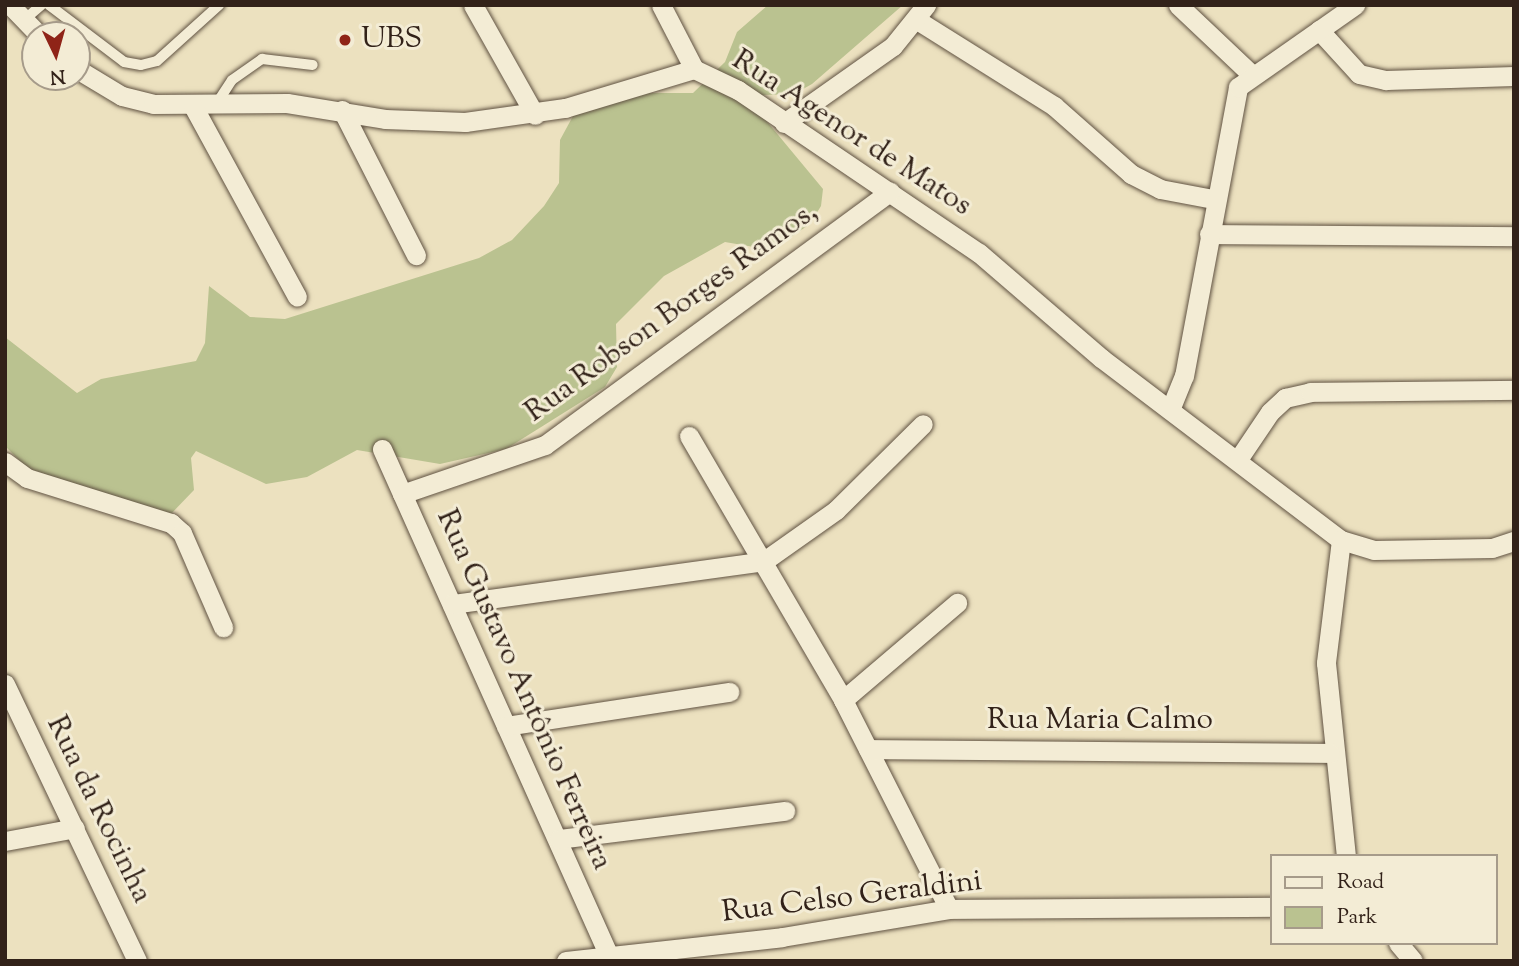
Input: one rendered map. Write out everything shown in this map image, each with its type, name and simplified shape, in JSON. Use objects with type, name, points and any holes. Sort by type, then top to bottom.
[{"type":"street","points":[[10,5],[24,20]]},
{"type":"street","points":[[473,5],[535,115]]},
{"type":"street","points":[[660,5],[694,69]]},
{"type":"street","points":[[1178,5],[1250,73]]},
{"type":"street","points":[[1170,410],[1184,376],[1229,111],[1250,73],[1354,5]]},
{"type":"street","points":[[784,122],[893,46],[921,13],[1054,106],[1131,174],[1160,189],[1213,199]]},
{"type":"street","points":[[1319,30],[1359,74],[1386,80],[1514,76]]},
{"type":"street","name":"Rua Agenor de Matos","points":[[91,77],[122,96],[193,106],[217,103],[342,110],[385,119],[465,121],[535,115],[694,69],[784,122],[979,253],[1170,410],[1239,458],[1341,540],[1374,550],[1492,548],[1514,541]]},
{"type":"street","points":[[193,106],[297,297]]},
{"type":"street","points":[[342,110],[416,254]]},
{"type":"street","name":"Rua Robson Borges Ramos,","points":[[402,494],[545,445],[890,192]]},
{"type":"street","points":[[1209,234],[1514,236]]},
{"type":"street","points":[[1239,458],[1270,412],[1285,398],[1310,392],[1514,390]]},
{"type":"street","points":[[452,604],[765,561],[836,510],[923,424]]},
{"type":"street","points":[[689,436],[765,561],[843,700],[949,909]]},
{"type":"street","name":"Rua Gustavo Antônio Ferreira","points":[[382,449],[559,839],[609,956]]},
{"type":"street","points":[[5,463],[38,482],[171,523],[182,533],[223,627]]},
{"type":"street","points":[[1341,540],[1326,663],[1330,752],[1346,854]]},
{"type":"street","points":[[843,700],[957,603]]},
{"type":"street","name":"Rua da Rocinha","points":[[6,686],[137,961]]},
{"type":"street","points":[[506,726],[729,692]]},
{"type":"street","name":"Rua Maria Calmo","points":[[869,749],[1330,752]]},
{"type":"street","points":[[559,839],[785,811]]},
{"type":"street","points":[[5,841],[75,828]]},
{"type":"street","name":"Rua Celso Geraldini","points":[[566,961],[854,928],[949,909],[1270,907]]},
{"type":"street","points":[[1400,945],[1413,961]]},
{"type":"lane","points":[[24,20],[41,5]]},
{"type":"lane","points":[[49,5],[124,62],[141,65],[157,61],[219,5]]},
{"type":"lane","points":[[217,103],[232,79],[262,60],[313,65]]},
{"type":"green space","points":[[768,5],[903,5],[812,84],[794,94],[763,95],[755,107],[823,189],[821,206],[810,224],[772,250],[725,242],[664,276],[616,324],[617,367],[605,387],[506,449],[440,464],[357,450],[307,477],[266,484],[196,451],[191,458],[194,490],[169,516],[27,468],[5,446],[5,337],[77,393],[101,379],[196,361],[205,343],[209,286],[250,317],[285,319],[479,258],[512,240],[544,206],[559,183],[560,140],[573,116],[622,93],[693,93],[725,62],[737,32]]},
{"type":"place","name":"UBS","points":[[345,40]]}]
